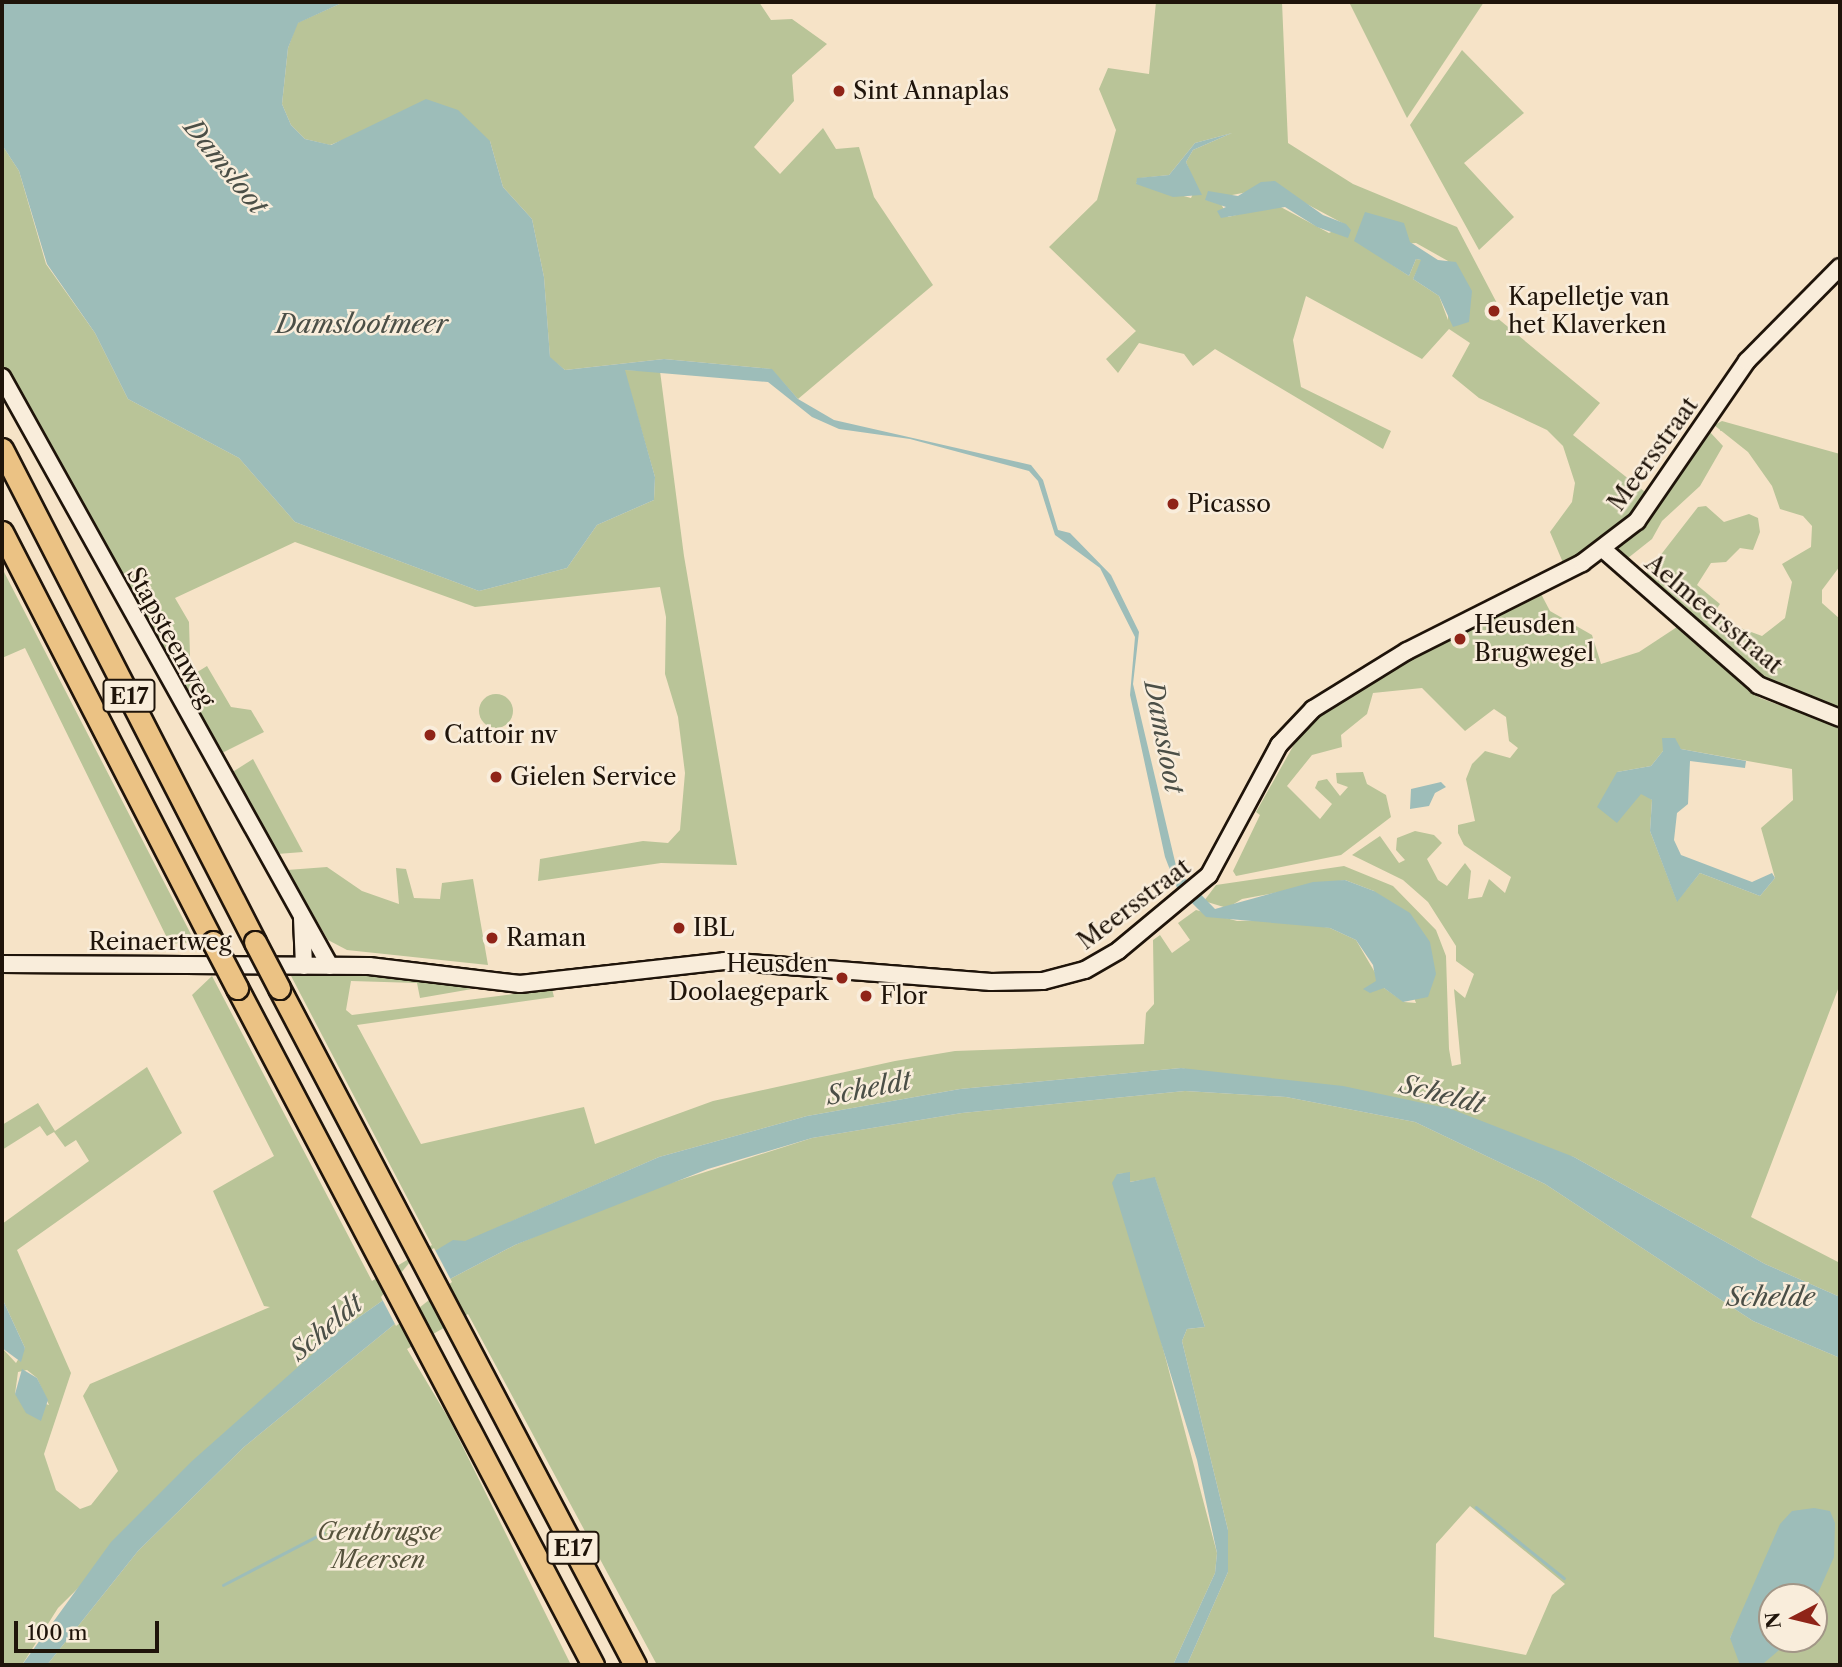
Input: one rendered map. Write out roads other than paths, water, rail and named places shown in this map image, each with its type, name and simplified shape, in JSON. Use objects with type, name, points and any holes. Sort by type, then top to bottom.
[{"type":"highway","name":"E17","points":[[2,449],[279,988],[635,1665]]},
{"type":"highway","name":"E17","points":[[2,532],[213,942],[593,1665]]},
{"type":"main road","name":"Meersstraat","points":[[318,966],[396,967],[520,984],[724,961],[991,982],[1043,981],[1102,962],[1181,902],[1217,864],[1273,755],[1300,720],[1407,651],[1604,550],[1637,520],[1752,356],[1840,267]]},
{"type":"main road","name":"Stapsteenweg","points":[[2,377],[302,918],[318,966]]},
{"type":"main road","name":"Aelmeersstraat","points":[[1604,550],[1758,685],[1840,718]]},
{"type":"main road","name":"Stapsteenweg","points":[[302,918],[318,966]]},
{"type":"main road","name":"Reinaertweg","points":[[2,964],[318,966]]},
{"type":"water","name":"Damslootmeer","points":[[2,2],[344,2],[298,23],[288,48],[282,104],[291,125],[305,139],[331,145],[426,99],[458,110],[490,141],[503,187],[532,219],[544,277],[550,357],[565,370],[664,359],[772,369],[798,399],[834,420],[1031,465],[1043,480],[1058,530],[1070,533],[1111,575],[1139,632],[1133,684],[1177,870],[1215,909],[1313,882],[1345,880],[1374,891],[1410,913],[1430,942],[1436,974],[1428,997],[1403,1002],[1384,988],[1370,993],[1363,989],[1376,981],[1373,965],[1356,940],[1330,928],[1206,917],[1177,888],[1165,857],[1130,695],[1135,637],[1100,568],[1055,535],[1038,481],[1029,471],[910,439],[839,429],[812,417],[768,382],[625,370],[655,477],[654,500],[597,525],[567,568],[479,591],[295,522],[239,458],[128,399],[95,333],[47,264],[19,171],[2,145]]},
{"type":"water","points":[[1232,133],[1193,150],[1186,162],[1202,195],[1173,197],[1136,184],[1137,178],[1169,175],[1195,143]]},
{"type":"water","points":[[1275,181],[1323,215],[1346,224],[1351,230],[1348,238],[1317,227],[1285,207],[1221,218],[1217,211],[1226,207],[1205,200],[1208,191],[1238,196],[1261,182]]},
{"type":"water","points":[[1365,212],[1404,223],[1410,242],[1438,260],[1456,262],[1472,291],[1469,322],[1453,327],[1439,296],[1413,279],[1421,260],[1416,259],[1409,276],[1354,241]]},
{"type":"water","points":[[1662,738],[1675,738],[1681,749],[1746,761],[1745,768],[1690,761],[1688,804],[1677,813],[1674,840],[1681,855],[1752,882],[1772,873],[1775,878],[1760,896],[1700,873],[1677,902],[1650,831],[1652,800],[1641,794],[1617,823],[1597,807],[1617,772],[1651,766],[1663,751]]},
{"type":"water","points":[[1441,782],[1446,787],[1435,793],[1429,806],[1410,809],[1411,789]]},
{"type":"water","name":"Schelde","points":[[1181,1068],[1343,1086],[1451,1109],[1574,1157],[1765,1264],[1840,1297],[1840,1358],[1753,1321],[1545,1184],[1415,1122],[1286,1097],[1185,1091],[962,1113],[812,1138],[708,1169],[515,1245],[450,1279],[244,1447],[138,1551],[47,1665],[22,1665],[111,1542],[192,1461],[335,1334],[382,1301],[412,1265],[453,1240],[465,1241],[659,1157],[807,1116],[960,1089]]},
{"type":"water","points":[[1130,1172],[1130,1182],[1155,1177],[1205,1327],[1187,1329],[1182,1341],[1228,1530],[1228,1572],[1187,1665],[1173,1665],[1215,1573],[1217,1553],[1197,1460],[1112,1183],[1117,1174]]},
{"type":"water","points":[[2,1298],[25,1348],[21,1362],[2,1348]]},
{"type":"water","points":[[22,1369],[37,1378],[48,1400],[41,1421],[26,1413],[15,1394]]},
{"type":"water","points":[[1814,1508],[1830,1511],[1835,1523],[1834,1557],[1823,1583],[1758,1583],[1758,1653],[1776,1653],[1764,1663],[1740,1665],[1730,1638],[1780,1524],[1792,1511]]},
{"type":"waterway","points":[[1476,1507],[1564,1578]]},
{"type":"waterway","points":[[223,1585],[323,1533]]},
{"type":"place","name":"Sint Annaplas","points":[[839,91]]},
{"type":"place","name":"Kapelletje van het Klaverken","points":[[1494,311]]},
{"type":"place","name":"Picasso","points":[[1173,504]]},
{"type":"place","name":"Heusden Brugwegel","points":[[1460,639]]},
{"type":"place","name":"Cattoir nv","points":[[430,735]]},
{"type":"place","name":"Gielen Service","points":[[496,777]]},
{"type":"place","name":"IBL","points":[[679,928]]},
{"type":"place","name":"Raman","points":[[492,938]]},
{"type":"place","name":"Heusden Doolaegepark","points":[[842,978]]},
{"type":"place","name":"Flor","points":[[866,996]]},
{"type":"water label","name":"Damsloot","points":[[225,167]]},
{"type":"water label","name":"Damsloot","points":[[1163,737]]},
{"type":"water label","name":"Scheldt","points":[[869,1089]]},
{"type":"water label","name":"Scheldt","points":[[1442,1095]]},
{"type":"water label","name":"Scheldt","points":[[327,1328]]},
{"type":"park label","name":"Gentbrugse Meersen","points":[[379,1546]]}]
